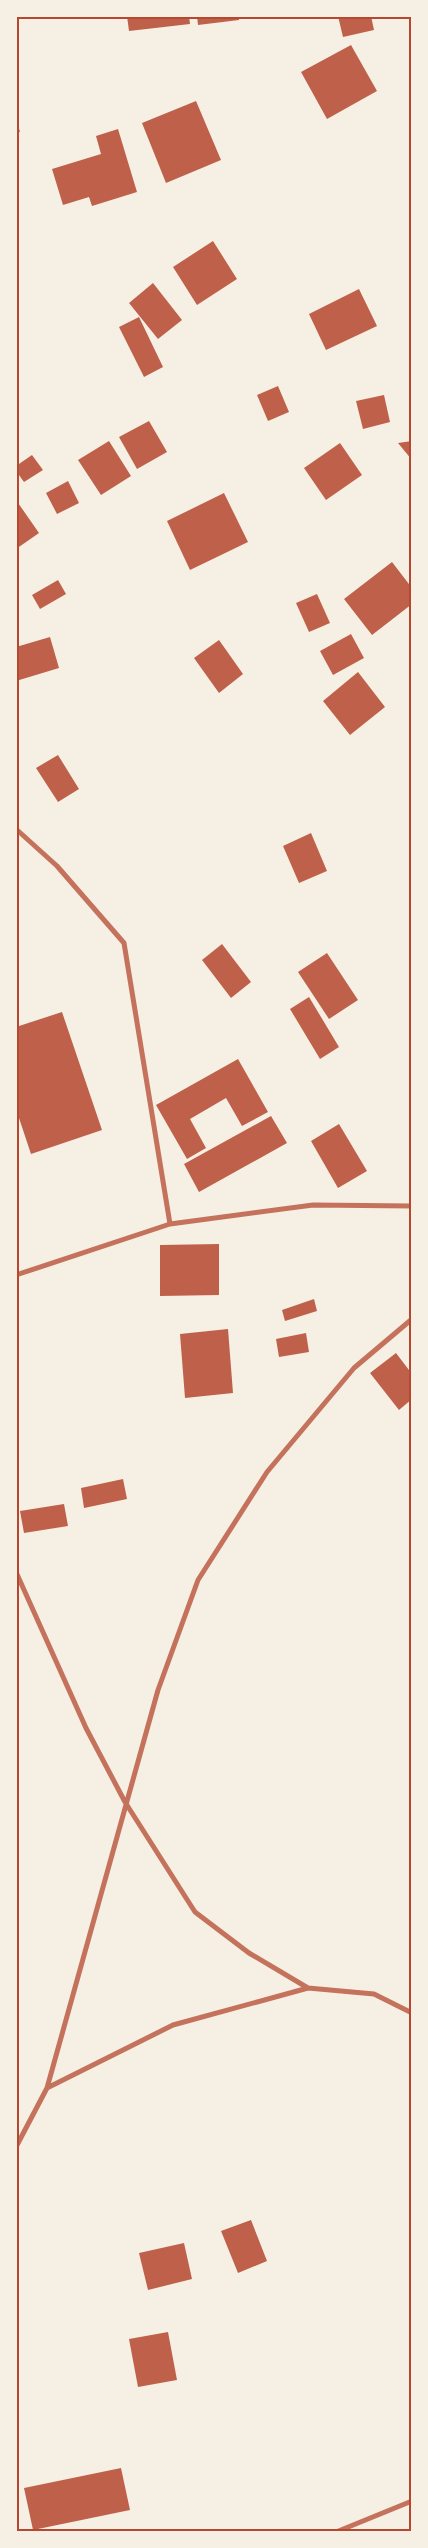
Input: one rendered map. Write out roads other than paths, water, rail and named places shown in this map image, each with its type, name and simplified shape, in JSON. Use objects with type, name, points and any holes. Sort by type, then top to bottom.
[{"type":"street","points":[[16,830],[57,866],[124,943],[170,1224]]},
{"type":"street","points":[[16,1275],[170,1224],[312,1205],[412,1206]]},
{"type":"street","points":[[16,2147],[47,2088],[81,1972],[125,1802],[158,1690],[198,1580],[267,1472],[354,1368],[412,1319]]},
{"type":"street","points":[[16,1572],[86,1728],[125,1802],[195,1912],[249,1953],[308,1988]]},
{"type":"street","points":[[47,2088],[172,2025],[308,1988],[374,1994],[412,2013]]},
{"type":"street","points":[[336,2532],[412,2501]]}]
